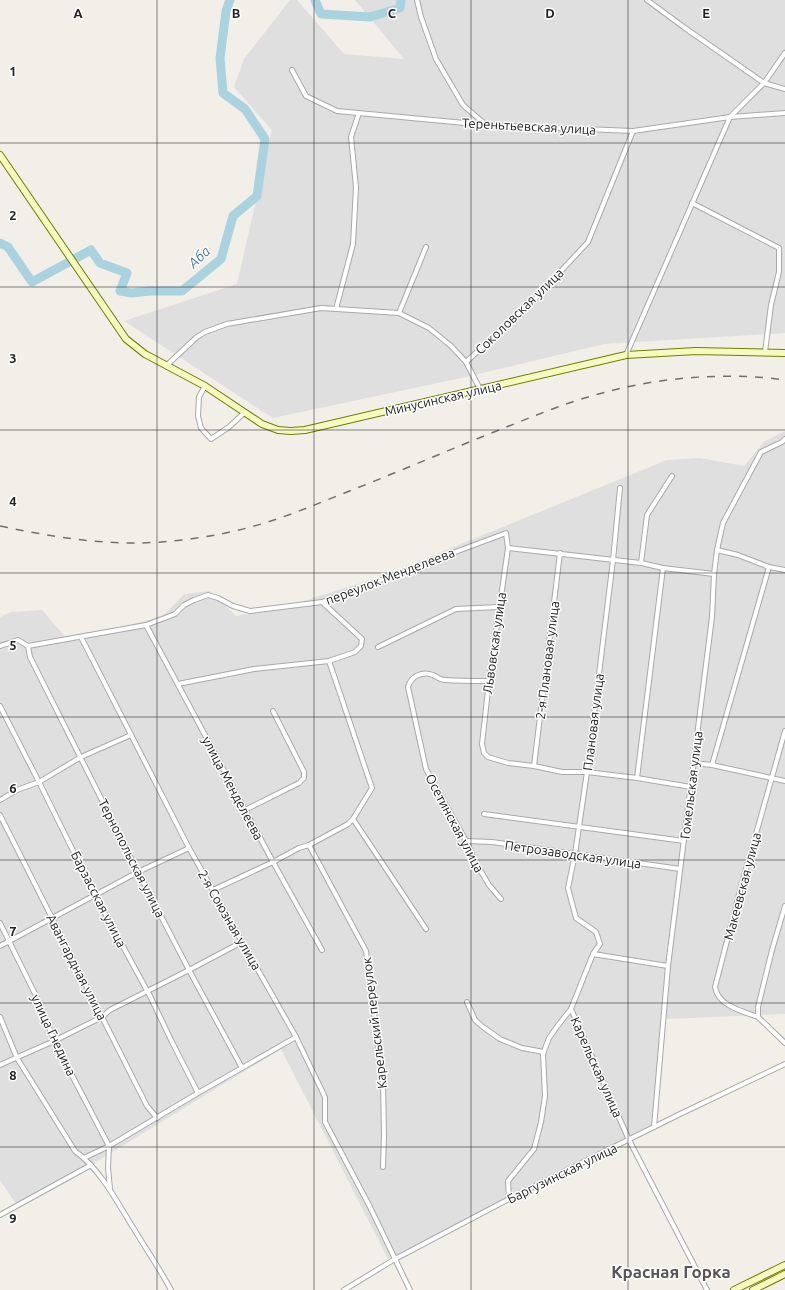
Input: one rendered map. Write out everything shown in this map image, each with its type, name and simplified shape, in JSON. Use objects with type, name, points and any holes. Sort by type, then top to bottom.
[{"type":"main road","name":"Минусинская улица","points":[[0,155],[126,339],[145,354],[205,386],[262,424],[278,430],[298,430],[348,420],[626,355],[696,351],[785,353]]},
{"type":"main road","points":[[734,1290],[785,1265]]},
{"type":"main road","points":[[753,1290],[785,1274]]},
{"type":"street","points":[[417,0],[420,17],[436,59],[463,105],[486,126]]},
{"type":"street","points":[[647,0],[764,82],[785,89]]},
{"type":"street","points":[[626,355],[730,117],[764,82],[785,53]]},
{"type":"street","name":"Тереньтьевская улица","points":[[292,70],[306,96],[337,111],[486,126],[634,130],[730,117],[785,112]]},
{"type":"street","points":[[336,309],[353,244],[356,187],[351,136],[359,113]]},
{"type":"street","name":"Соколовская улица","points":[[466,362],[535,299],[588,242],[634,130]]},
{"type":"street","points":[[692,203],[779,248],[779,272],[771,305],[765,352]]},
{"type":"street","points":[[398,313],[426,247]]},
{"type":"street","name":"Соколовская улица","points":[[167,365],[197,337],[205,332],[221,326],[313,309],[398,313],[429,328],[451,346],[466,362],[480,389]]},
{"type":"street","points":[[205,386],[199,397],[198,416],[201,428],[211,439],[229,427],[244,413]]},
{"type":"street","name":"Гомельская улица","points":[[654,1127],[668,966],[712,617],[716,550],[723,523],[761,452],[782,442],[785,439]]},
{"type":"street","points":[[640,563],[648,514],[672,476]]},
{"type":"street","name":"Плановая улица","points":[[593,954],[600,944],[596,932],[576,918],[568,888],[575,854],[587,772],[613,560],[620,488]]},
{"type":"street","name":"Львовская улица","points":[[506,532],[508,548],[489,681],[482,744],[484,753],[488,757],[508,763],[534,766]]},
{"type":"street","name":"переулок Менделеева","points":[[0,646],[18,640],[28,646],[146,625],[175,614],[184,605],[208,595],[250,612],[322,602],[506,532]]},
{"type":"street","points":[[508,548],[640,563],[663,568],[714,574]]},
{"type":"street","points":[[716,550],[738,555],[768,567],[785,570]]},
{"type":"street","name":"2-я Плановая улица","points":[[534,766],[560,553]]},
{"type":"street","points":[[712,765],[768,567]]},
{"type":"street","points":[[637,778],[663,568]]},
{"type":"street","points":[[178,684],[254,669],[329,661],[355,652],[361,646],[362,639],[322,602]]},
{"type":"street","points":[[378,647],[456,609],[499,607]]},
{"type":"street","name":"улица Менделеева","points":[[146,625],[322,950]]},
{"type":"street","name":"2-я Союзная улица","points":[[81,637],[189,848],[296,1037],[325,1097],[325,1122],[369,1205],[410,1290]]},
{"type":"street","name":"Тернопольская улица","points":[[28,646],[30,658],[138,872],[242,1068]]},
{"type":"street","points":[[213,890],[299,848],[309,845],[348,824],[353,820],[372,788],[329,661]]},
{"type":"street","name":"Осетинская улица","points":[[489,681],[443,680],[432,675],[423,674],[415,676],[410,681],[408,687],[426,769],[466,841],[476,863],[489,885],[501,899]]},
{"type":"street","name":"Барзасская улица","points":[[0,706],[40,782],[95,895],[147,991],[198,1093]]},
{"type":"street","points":[[245,810],[299,783],[304,778],[304,772],[273,711]]},
{"type":"street","name":"Макеевская улица","points":[[758,1017],[724,1003],[716,993],[715,987],[741,886],[785,731]]},
{"type":"street","points":[[0,800],[17,790],[40,782],[81,757],[131,735]]},
{"type":"street","points":[[694,763],[712,765],[785,781]]},
{"type":"street","points":[[534,766],[562,772],[587,772],[691,787]]},
{"type":"street","points":[[484,814],[684,841]]},
{"type":"street","name":"Авангардная улица","points":[[0,815],[147,1106],[157,1118]]},
{"type":"street","points":[[353,820],[426,928]]},
{"type":"street","name":"Петрозаводская улица","points":[[466,841],[492,842],[680,869]]},
{"type":"street","name":"Карельский переулок","points":[[309,845],[366,951],[383,1082],[383,1167]]},
{"type":"street","points":[[0,946],[138,872],[189,848]]},
{"type":"street","points":[[785,906],[770,957],[758,1007],[758,1017],[785,1043]]},
{"type":"street","name":"улица Гнедина","points":[[0,923],[40,1004],[54,1041],[109,1146]]},
{"type":"street","points":[[0,1065],[54,1041],[102,1017],[110,1010],[242,942]]},
{"type":"street","points":[[571,1009],[593,954],[668,966]]},
{"type":"street","points":[[467,1002],[475,1020],[500,1039],[522,1048],[544,1052]]},
{"type":"street","name":"Карельская улица","points":[[509,1199],[508,1181],[534,1149],[541,1122],[544,1096],[544,1052],[549,1038],[558,1024],[571,1009],[629,1140],[707,1290]]},
{"type":"street","points":[[0,1017],[16,1058],[75,1151],[91,1165],[110,1190],[171,1290]]},
{"type":"street","points":[[84,1158],[109,1146],[296,1037]]},
{"type":"street","name":"Баргузинская улица","points":[[344,1290],[395,1259],[509,1199],[785,1064]]},
{"type":"street","points":[[109,1146],[108,1168],[110,1190]]},
{"type":"street","points":[[0,1215],[91,1165]]},
{"type":"shaded area","points":[[290,0],[297,0],[344,54],[404,59],[355,0],[785,0],[785,333],[604,344],[466,377],[273,418],[124,321],[237,284],[272,130],[234,87],[244,59]]},
{"type":"shaded area","points":[[785,431],[785,1014],[666,1019],[651,1125],[388,1259],[281,1049],[91,1165],[16,1204],[0,1180],[0,617],[11,612],[42,610],[69,641],[163,616],[184,594],[210,591],[236,616],[278,609],[380,577],[667,460],[700,458],[744,466],[764,442]]},
{"type":"waterway","name":"Аба","points":[[0,243],[8,247],[32,282],[91,250],[100,263],[127,273],[120,291],[132,293],[149,291],[182,291],[221,259],[233,216],[257,196],[265,139],[245,109],[223,93],[220,58],[226,11],[230,0]]},
{"type":"waterway","name":"Аба","points":[[315,0],[321,14],[370,17],[400,8],[401,0]]},
{"type":"railway","points":[[0,526],[66,538],[117,543],[162,542],[220,534],[260,524],[298,512],[537,415],[594,395],[649,383],[695,377],[741,376],[785,380]]},
{"type":"district","name":"Красная Горка","points":[[671,1272]]}]
